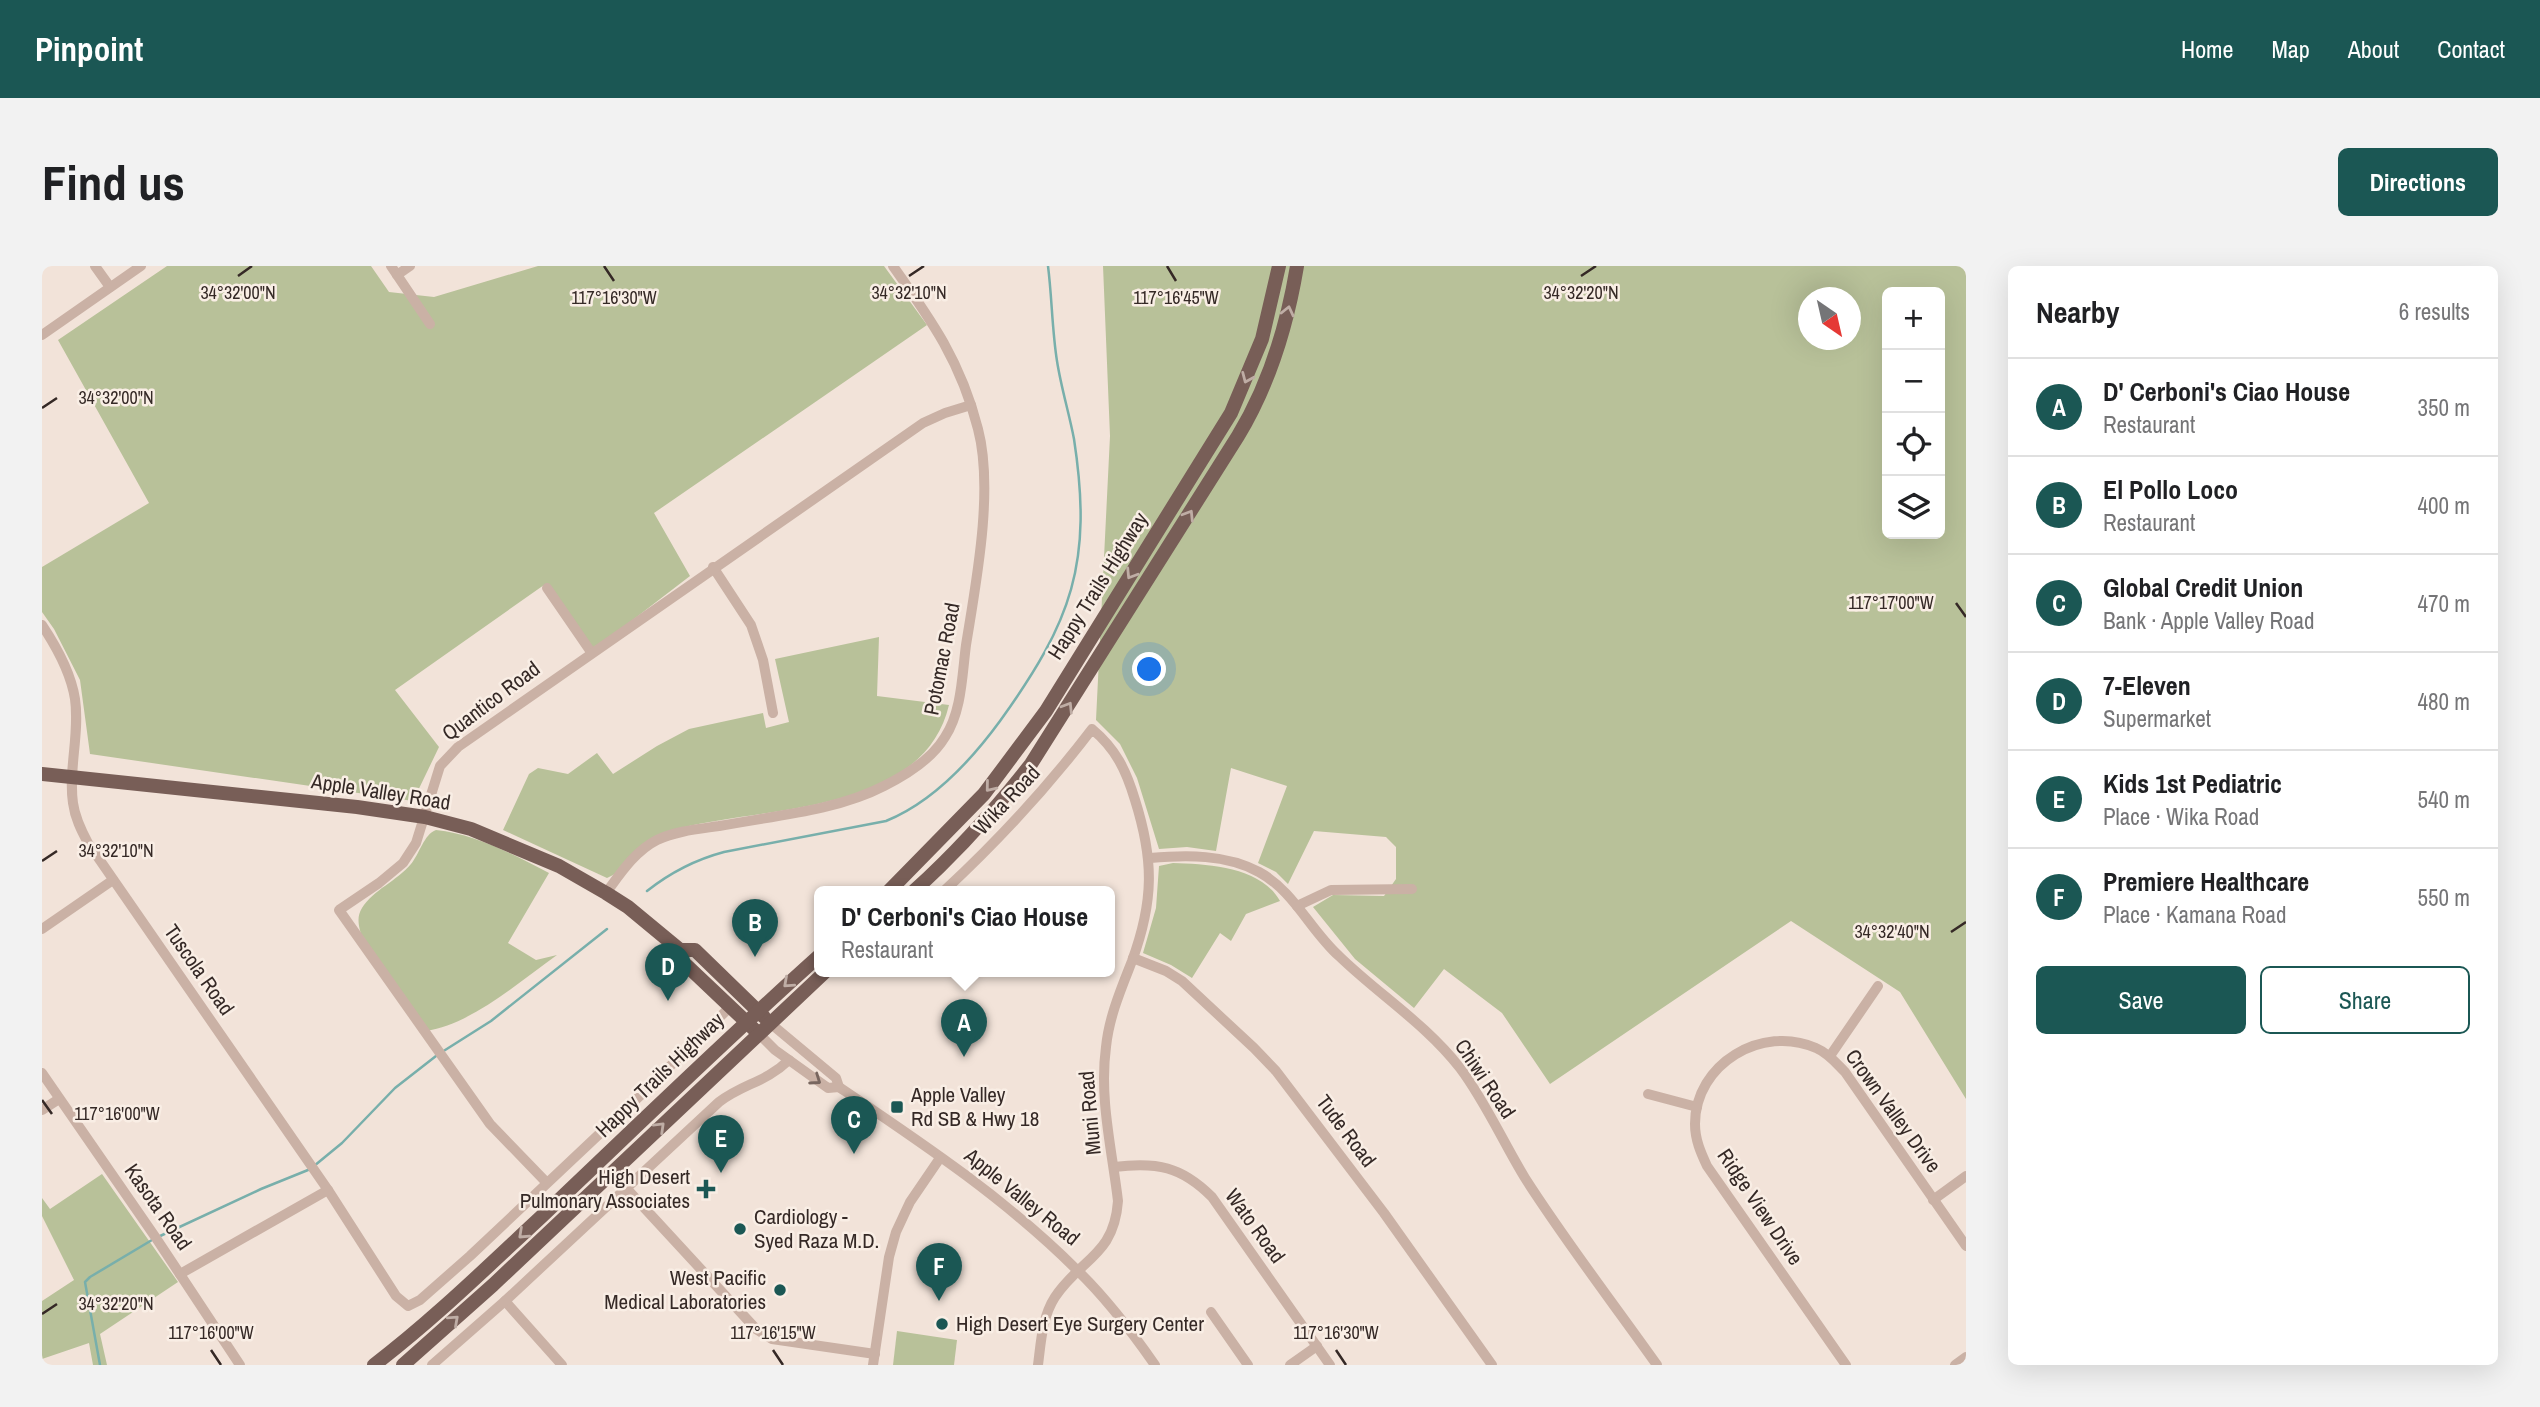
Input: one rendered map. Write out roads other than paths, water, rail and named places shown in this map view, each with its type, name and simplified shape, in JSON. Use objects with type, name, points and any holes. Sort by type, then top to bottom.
[{"type":"main road","name":"Happy Trails Highway","points":[[895,886],[984,794],[1046,711],[1231,413],[1262,339],[1279,266]]},
{"type":"main road","name":"Happy Trails Highway","points":[[919,886],[998,806],[1031,764],[1238,436],[1262,391],[1280,345],[1297,266]]},
{"type":"main road","name":"Apple Valley Road","points":[[42,774],[180,787],[425,817],[471,829],[559,866],[628,907],[680,950],[683,962],[758,1033]]},
{"type":"main road","name":"Apple Valley Road","points":[[680,950],[695,950],[770,1023]]},
{"type":"main road","name":"Happy Trails Highway","points":[[374,1365],[483,1272],[746,1021],[814,960]]},
{"type":"main road","name":"Happy Trails Highway","points":[[403,1365],[503,1275],[820,977]]},
{"type":"street","points":[[95,266],[110,287]]},
{"type":"street","points":[[42,335],[141,266]]},
{"type":"street","points":[[410,266],[394,270],[430,324]]},
{"type":"street","name":"Potomac Road","points":[[606,893],[630,862],[657,840],[680,832],[802,811],[859,797],[907,773],[931,754],[945,738],[956,715],[979,564],[984,503],[979,432],[958,368],[936,326],[893,266]]},
{"type":"street","name":"Quantico Road","points":[[545,1182],[490,1124],[339,910],[403,863],[416,843],[440,766],[458,747],[923,423],[945,412],[971,405]]},
{"type":"street","points":[[713,567],[751,625],[763,660],[773,713]]},
{"type":"street","points":[[547,589],[591,652]]},
{"type":"street","name":"Tuscola Road","points":[[42,625],[66,669],[75,697],[77,728],[72,800],[77,821],[88,843],[328,1190],[396,1296],[408,1306],[421,1300],[545,1182]]},
{"type":"street","name":"Muni Road","points":[[1038,1365],[1047,1311],[1056,1296],[1102,1248],[1113,1231],[1118,1201],[1104,1090],[1104,1062],[1111,1019],[1144,919],[1150,858],[1125,770],[1107,742],[1092,729]]},
{"type":"street","name":"Wika Road","points":[[949,886],[1012,826],[1055,778],[1092,729]]},
{"type":"street","name":"Chiwi Road","points":[[1150,858],[1185,855],[1236,864],[1257,871],[1279,885],[1338,956],[1433,1038],[1460,1068],[1526,1179],[1657,1365]]},
{"type":"street","points":[[42,929],[113,880]]},
{"type":"street","points":[[1297,906],[1331,890],[1412,889]]},
{"type":"street","name":"Tude Road","points":[[1133,958],[1166,971],[1182,981],[1276,1071],[1384,1213],[1492,1365]]},
{"type":"street","points":[[1830,1056],[1878,986]]},
{"type":"street","points":[[545,1182],[731,1006]]},
{"type":"street","name":"Apple Valley Road","points":[[770,1023],[836,1078],[839,1087],[1029,1225],[1078,1271],[1116,1314],[1155,1365]]},
{"type":"street","name":"Apple Valley Road","points":[[758,1033],[828,1088],[839,1087]]},
{"type":"street","name":"Crown Valley Drive","points":[[1725,1061],[1749,1047],[1777,1041],[1804,1044],[1818,1048],[1830,1056],[1845,1072],[1966,1246]]},
{"type":"street","points":[[432,1365],[505,1301],[719,1102],[736,1089],[769,1077],[789,1060]]},
{"type":"street","name":"Ridge View Drive","points":[[1725,1061],[1709,1078],[1697,1107],[1695,1125],[1698,1147],[1707,1166],[1846,1365]]},
{"type":"street","name":"Kasota Road","points":[[42,1073],[240,1365]]},
{"type":"street","points":[[1648,1094],[1697,1107]]},
{"type":"street","points":[[42,1110],[58,1099]]},
{"type":"street","points":[[626,1188],[756,1329],[772,1339],[874,1359],[889,1257],[896,1232],[910,1202],[940,1158]]},
{"type":"street","name":"Wato Road","points":[[1114,1167],[1139,1164],[1165,1167],[1179,1171],[1199,1184],[1212,1197],[1330,1365]]},
{"type":"street","points":[[1933,1200],[1966,1176]]},
{"type":"street","points":[[180,1274],[328,1190]]},
{"type":"street","points":[[505,1301],[562,1365]]},
{"type":"street","points":[[1211,1312],[1248,1365]]},
{"type":"street","points":[[1290,1365],[1317,1346]]},
{"type":"street","points":[[1955,1365],[1966,1357]]},
{"type":"waterway","points":[[647,891],[683,867],[713,855],[886,821],[903,813],[935,792],[963,766],[1025,685],[1060,621],[1071,589],[1078,556],[1081,521],[1074,439],[1057,361],[1048,266]]},
{"type":"waterway","points":[[442,1052],[491,1021],[607,929]]},
{"type":"waterway","points":[[314,1166],[342,1143],[395,1088],[436,1056]]},
{"type":"waterway","points":[[158,1237],[308,1170]]},
{"type":"waterway","points":[[100,1365],[85,1282],[152,1240]]},
{"type":"place","name":"El Pollo Loco","points":[[755,957]]},
{"type":"place","name":"7-Eleven","points":[[668,1001]]},
{"type":"place","name":"D' Cerboni's Ciao House","points":[[964,1057]]},
{"type":"place","name":"Apple Valley Rd SB & Hwy 18","points":[[897,1107]]},
{"type":"place","name":"Global Credit Union","points":[[854,1154]]},
{"type":"place","name":"Kids 1st Pediatric","points":[[721,1173]]},
{"type":"place","name":"High Desert Pulmonary Associates","points":[[706,1189]]},
{"type":"place","name":"Cardiology - Syed Raza M.D.","points":[[740,1229]]},
{"type":"place","name":"West Pacific Medical Laboratories","points":[[780,1290]]},
{"type":"place","name":"Premiere Healthcare","points":[[939,1301]]},
{"type":"place","name":"High Desert Eye Surgery Center","points":[[942,1324]]}]
